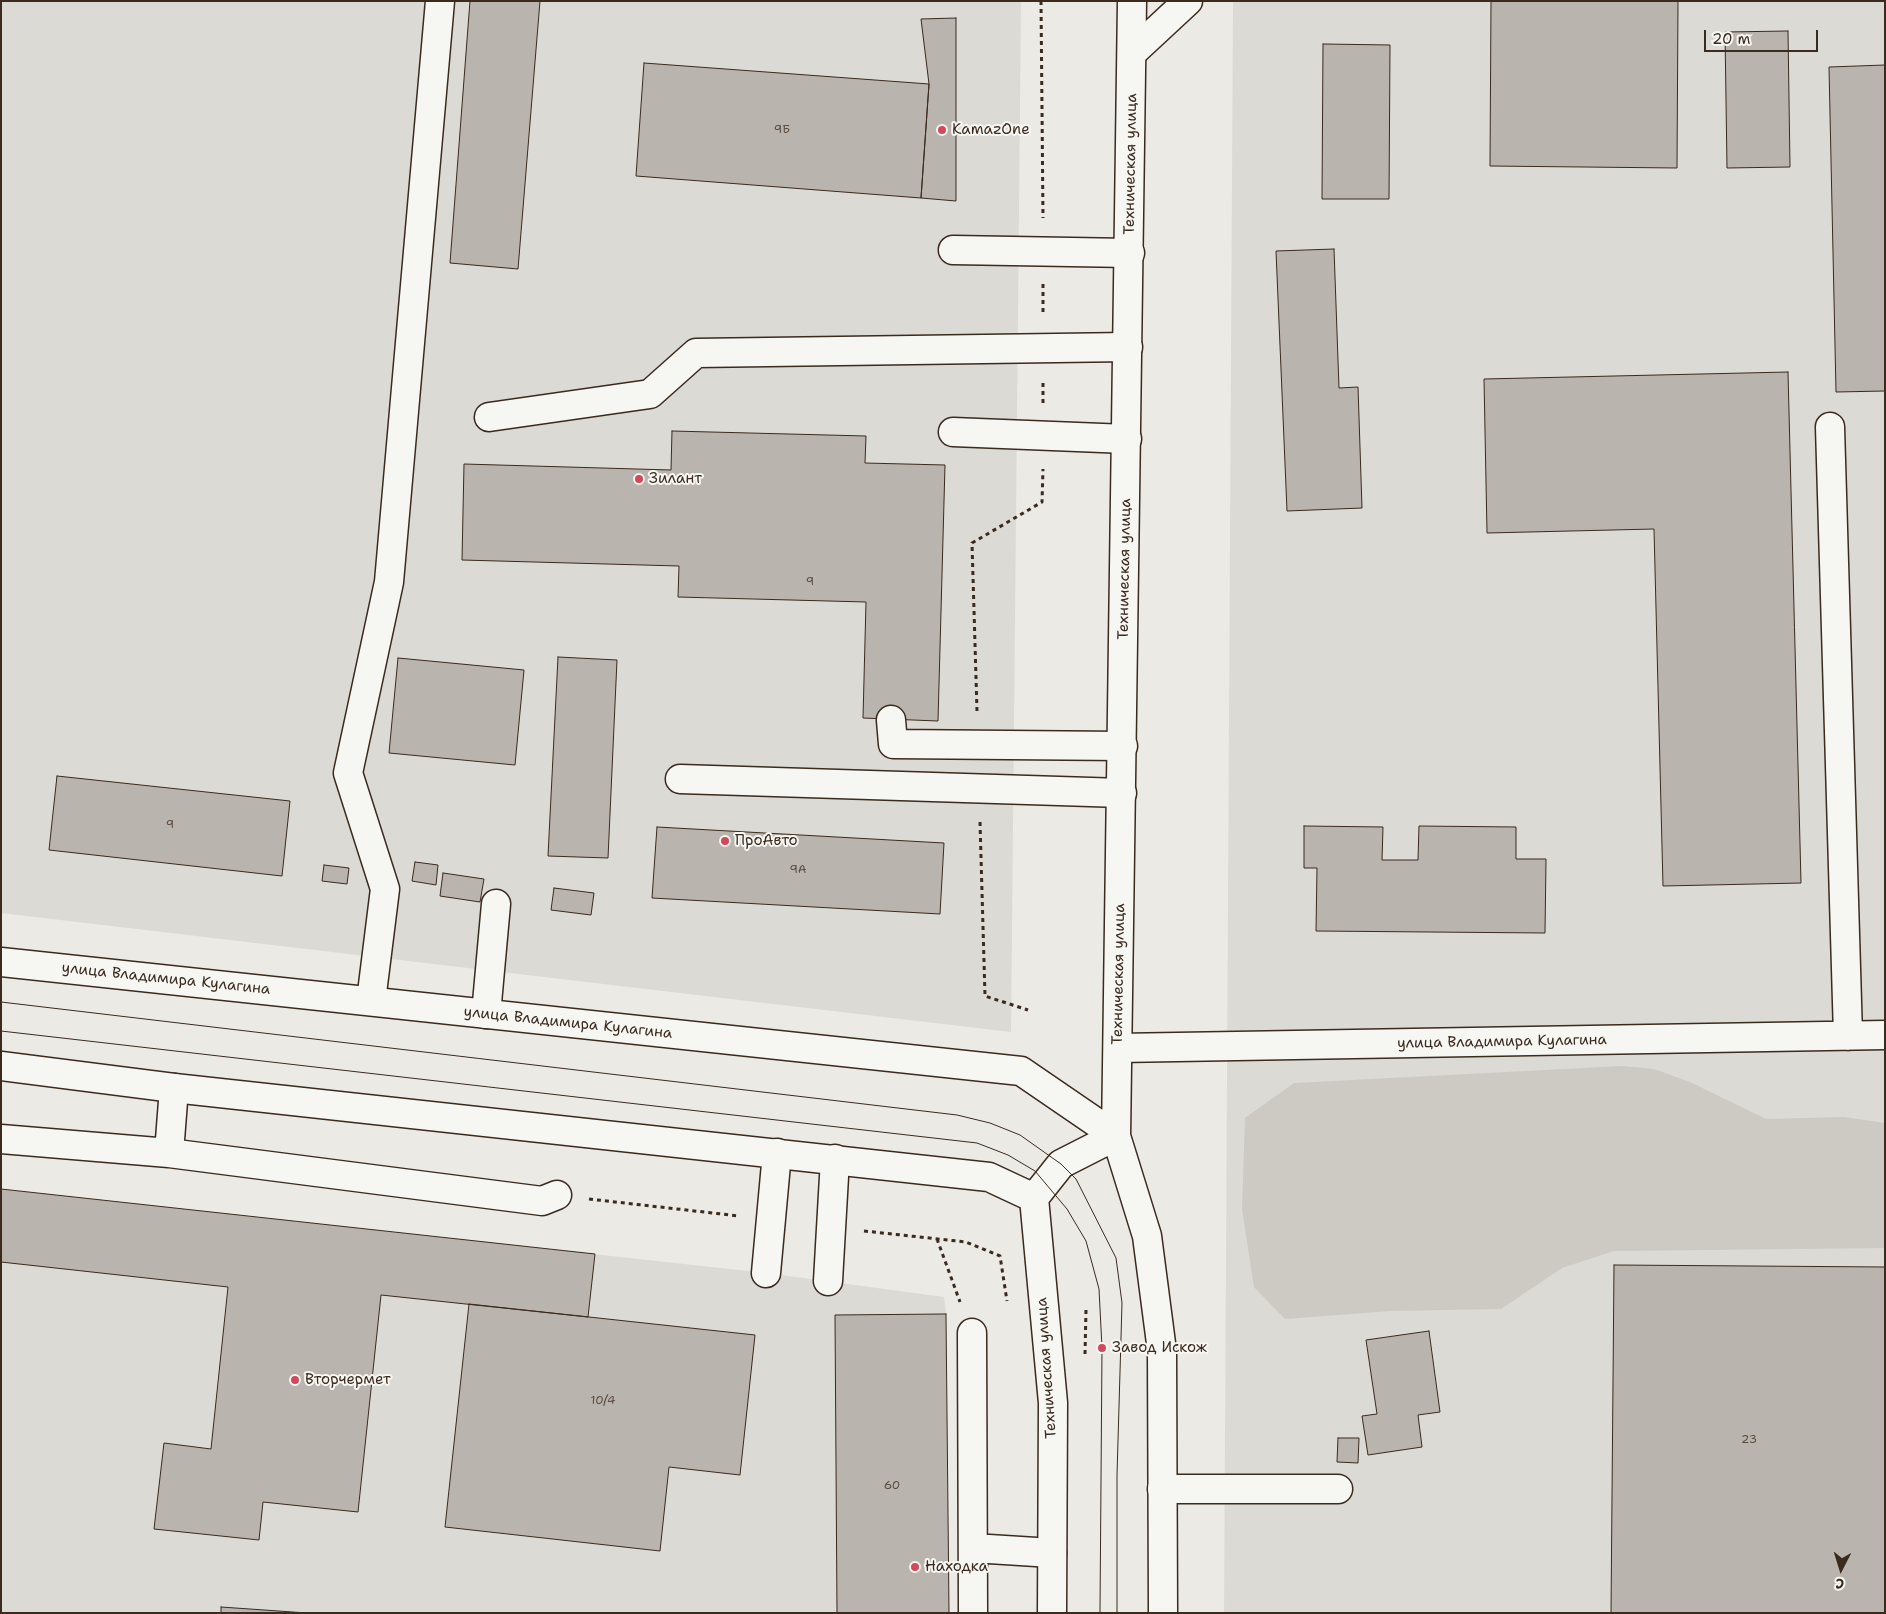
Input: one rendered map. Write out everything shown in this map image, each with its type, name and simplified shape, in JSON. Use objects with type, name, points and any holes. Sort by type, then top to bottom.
[{"type":"main road","points":[[371,1001],[385,889],[348,773],[389,582],[440,1]]},
{"type":"main road","name":"Техническая улица","points":[[1127,1],[1132,53],[1116,1136],[1147,1236],[1162,1351],[1163,1613]]},
{"type":"main road","points":[[1132,53],[1188,1]]},
{"type":"main road","points":[[953,250],[1130,253]]},
{"type":"main road","points":[[489,417],[650,394],[696,353],[1128,347]]},
{"type":"main road","points":[[1830,427],[1848,1036]]},
{"type":"main road","points":[[953,432],[1127,439]]},
{"type":"main road","points":[[891,720],[893,744],[1122,746]]},
{"type":"main road","points":[[680,779],[1122,793]]},
{"type":"main road","points":[[486,1014],[496,904]]},
{"type":"main road","name":"улица Владимира Кулагина","points":[[1,962],[1020,1071],[1116,1136]]},
{"type":"main road","name":"улица Владимира Кулагина","points":[[1118,1048],[1885,1035]]},
{"type":"main road","points":[[1,1066],[174,1088],[989,1177],[1034,1198],[1061,1164],[1116,1136]]},
{"type":"main road","points":[[169,1153],[174,1088]]},
{"type":"main road","points":[[1,1139],[169,1153],[542,1201],[557,1195]]},
{"type":"main road","points":[[766,1273],[777,1153]]},
{"type":"main road","points":[[828,1281],[835,1159]]},
{"type":"main road","name":"Техническая улица","points":[[1034,1198],[1053,1403],[1052,1613]]},
{"type":"main road","points":[[972,1333],[973,1613]]},
{"type":"main road","points":[[1162,1489],[1338,1490]]},
{"type":"main road","points":[[973,1548],[1052,1553]]},
{"type":"path","points":[[978,744],[972,543],[1042,502],[1044,348],[1041,1]]},
{"type":"path","points":[[979,789],[985,996],[1028,1010]]},
{"type":"path","points":[[937,1239],[972,1333]]},
{"type":"shaded area","points":[[1,1],[1021,1],[1011,1032],[1,913]]},
{"type":"shaded area","points":[[1233,1],[1885,1],[1885,1613],[1224,1613]]},
{"type":"shaded area","points":[[1622,1066],[1654,1069],[1690,1082],[1766,1119],[1844,1117],[1885,1123],[1885,1248],[1614,1251],[1562,1268],[1501,1309],[1391,1311],[1285,1319],[1254,1287],[1242,1209],[1245,1118],[1294,1083]]},
{"type":"shaded area","points":[[1,1189],[766,1273],[944,1297],[946,1314],[949,1613],[1,1613]]},
{"type":"building","points":[[470,1],[540,1],[518,269],[450,263]]},
{"type":"building","points":[[1491,1],[1678,1],[1677,168],[1490,166]]},
{"type":"building","points":[[956,18],[956,201],[921,198],[929,84],[921,19]]},
{"type":"building","points":[[1788,31],[1790,167],[1727,168],[1725,32]]},
{"type":"building","points":[[1323,44],[1390,45],[1389,199],[1322,199]]},
{"type":"building","points":[[644,63],[929,84],[921,198],[636,176]]},
{"type":"building","points":[[1885,65],[1885,391],[1836,392],[1829,67]]},
{"type":"building","points":[[1334,249],[1339,388],[1358,387],[1362,508],[1287,511],[1276,251]]},
{"type":"building","points":[[1788,372],[1801,883],[1663,886],[1654,529],[1487,533],[1484,379]]},
{"type":"building","points":[[672,431],[866,436],[865,463],[945,465],[938,721],[863,718],[866,602],[678,597],[679,566],[462,560],[464,464],[671,470]]},
{"type":"building","points":[[558,657],[617,660],[608,858],[548,856]]},
{"type":"building","points":[[398,658],[524,670],[515,765],[389,753]]},
{"type":"building","points":[[57,776],[290,801],[282,876],[49,850]]},
{"type":"building","points":[[1304,826],[1383,827],[1382,860],[1418,860],[1419,826],[1516,827],[1516,859],[1546,859],[1545,933],[1316,931],[1317,868],[1304,868]]},
{"type":"building","points":[[657,827],[944,843],[940,914],[652,898]]},
{"type":"building","points":[[415,862],[438,865],[436,885],[412,881]]},
{"type":"building","points":[[324,865],[349,868],[347,884],[322,881]]},
{"type":"building","points":[[443,873],[484,879],[480,902],[440,896]]},
{"type":"building","points":[[554,888],[594,893],[591,915],[551,910]]},
{"type":"building","name":"Вторчермет","points":[[1,1189],[595,1254],[588,1317],[381,1295],[358,1512],[263,1502],[259,1540],[154,1529],[164,1443],[211,1449],[228,1287],[1,1262]]},
{"type":"building","points":[[1614,1265],[1885,1267],[1885,1613],[1611,1613]]},
{"type":"building","points":[[469,1304],[755,1335],[740,1475],[669,1467],[660,1551],[445,1527]]},
{"type":"building","points":[[946,1314],[949,1613],[837,1613],[835,1315]]},
{"type":"building","points":[[1429,1331],[1440,1412],[1418,1415],[1422,1447],[1368,1455],[1362,1416],[1377,1414],[1366,1340]]},
{"type":"building","points":[[1338,1438],[1359,1438],[1358,1463],[1337,1462]]},
{"type":"building","points":[[221,1607],[307,1613],[221,1613]]},
{"type":"tram line","points":[[1,1002],[957,1115],[990,1123],[1020,1135],[1061,1164],[1076,1179],[1116,1258],[1122,1303],[1117,1475],[1117,1613]]},
{"type":"tram line","points":[[1,1031],[977,1143],[1008,1155],[1035,1171],[1067,1209],[1086,1241],[1099,1289],[1102,1348],[1100,1613]]},
{"type":"place","name":"KamazOne","points":[[942,130]]},
{"type":"place","name":"Зилант","points":[[639,479]]},
{"type":"place","name":"ПроАвто","points":[[725,841]]},
{"type":"place","name":"Завод Искож","points":[[1102,1348]]},
{"type":"place","name":"Вторчермет","points":[[295,1380]]},
{"type":"place","name":"Находка","points":[[915,1567]]}]
